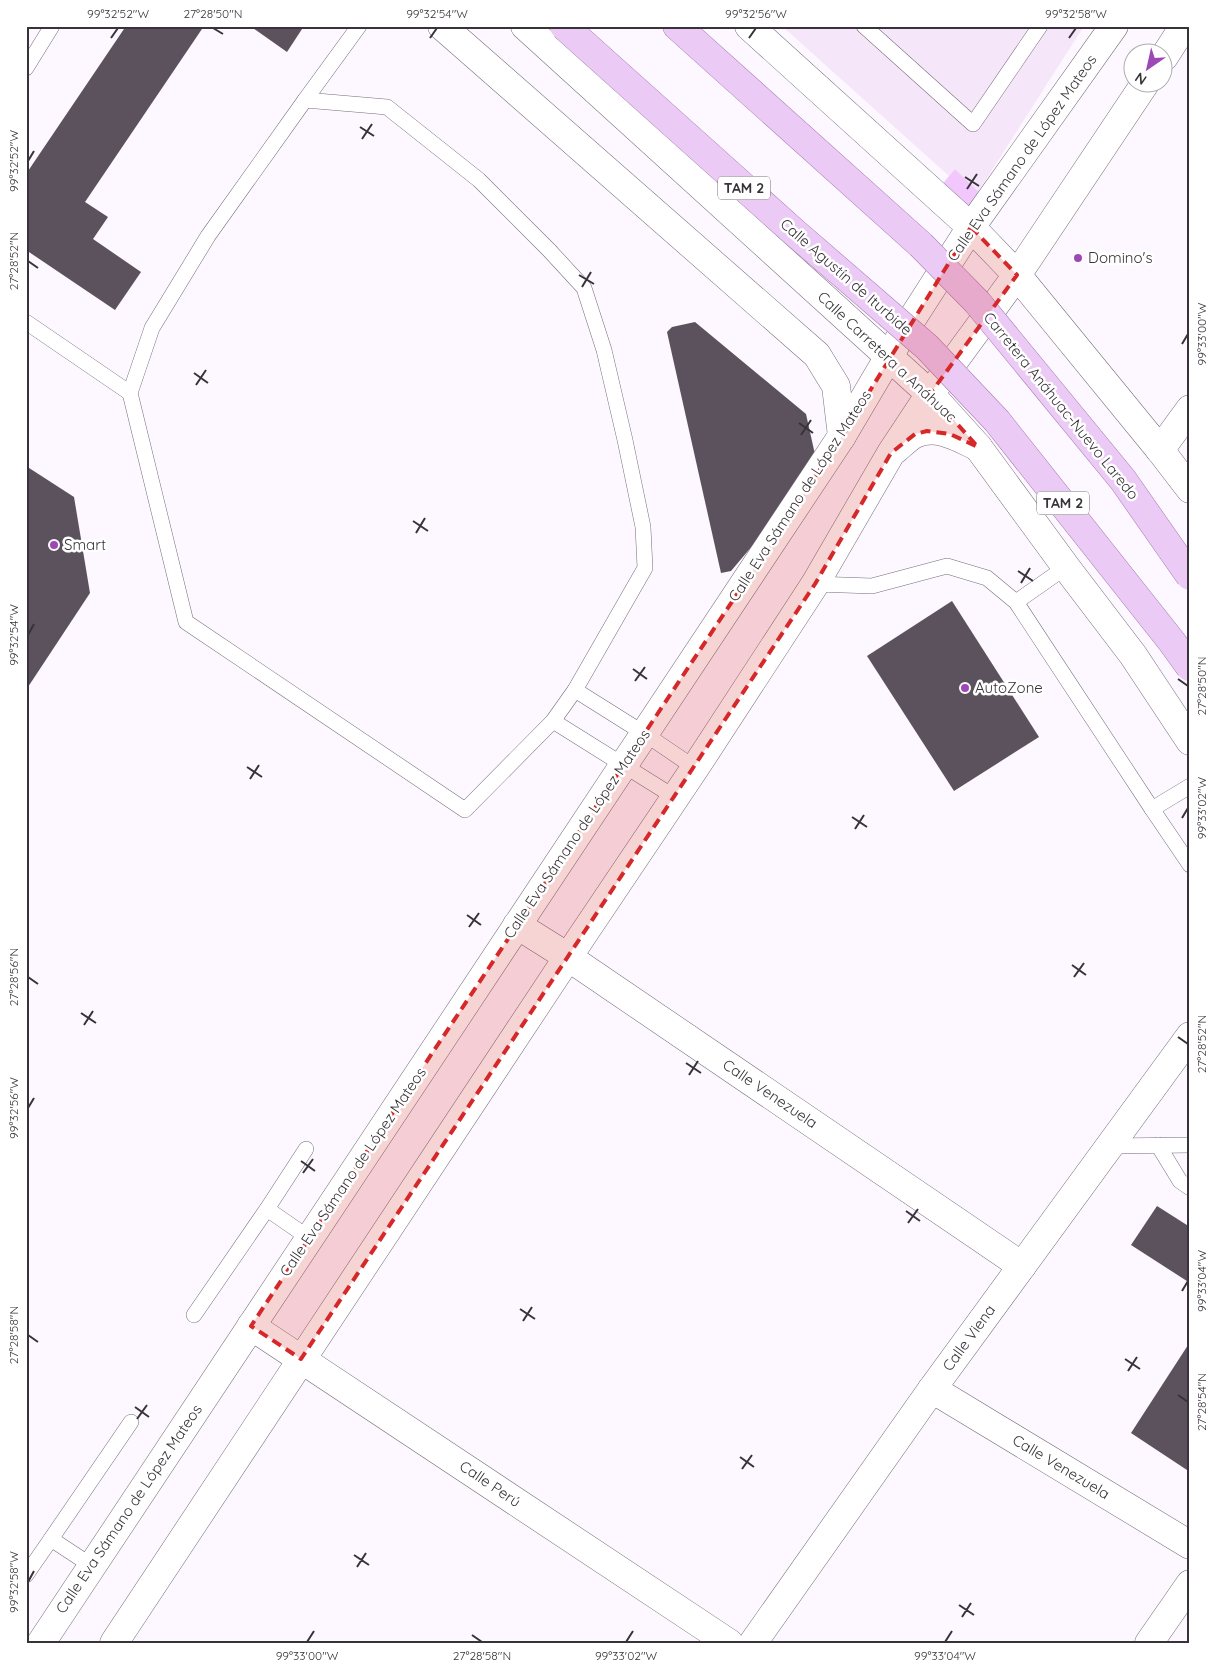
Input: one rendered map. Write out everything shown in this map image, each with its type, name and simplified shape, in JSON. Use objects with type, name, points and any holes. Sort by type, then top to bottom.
[{"type":"main road","name":"Carretera Anáhuac-Nuevo Laredo","points":[[678,26],[920,246],[977,302],[1111,465],[1190,576]]},
{"type":"main road","name":"Calle Agustín de Iturbide","points":[[544,32],[786,226],[927,347],[997,421],[1190,667]]},
{"type":"street","points":[[442,26],[817,355],[836,386],[842,436]]},
{"type":"street","name":"Calle Carretera a Anáhuac","points":[[519,26],[544,32],[930,394],[978,447],[1133,655],[1190,741]]},
{"type":"street","points":[[749,26],[971,227],[1017,275],[1160,450],[1190,490]]},
{"type":"street","name":"Calle Eva Sámano de López Mateos","points":[[41,1643],[842,436],[971,227],[1114,26]]},
{"type":"street","points":[[1174,42],[1184,26]]},
{"type":"street","points":[[114,1643],[568,957],[676,798],[815,584],[891,453],[930,394],[1017,275],[1139,92]]},
{"type":"street","points":[[1160,450],[1190,409]]},
{"type":"street","points":[[891,453],[915,434],[928,431],[950,434],[978,447]]},
{"type":"street","name":"Calle Venezuela","points":[[517,925],[568,957],[1022,1266]]},
{"type":"street","name":"Calle Viena","points":[[753,1643],[932,1389],[1190,1036]]},
{"type":"street","name":"Calle Perú","points":[[251,1326],[729,1643]]},
{"type":"street","name":"Calle Venezuela","points":[[932,1389],[1190,1545]]},
{"type":"street","points":[[1149,1643],[1190,1584]]},
{"type":"lane","points":[[26,68],[52,26]]},
{"type":"lane","points":[[305,100],[387,107],[480,180],[549,250],[584,288],[604,350],[623,431],[642,527],[645,568],[575,690],[553,721],[465,810],[186,622],[130,393],[152,328],[203,244],[305,100],[359,26]]},
{"type":"lane","points":[[864,26],[973,124],[1040,26]]},
{"type":"lane","points":[[26,322],[130,393]]},
{"type":"lane","points":[[815,584],[872,586],[947,566],[986,578],[1016,602],[1190,864]]},
{"type":"lane","points":[[1016,602],[1066,567]]},
{"type":"lane","points":[[575,690],[695,768]]},
{"type":"lane","points":[[553,721],[676,798]]},
{"type":"lane","points":[[1152,809],[1190,786]]},
{"type":"lane","points":[[1158,1145],[1180,1181],[1190,1188]]},
{"type":"lane","points":[[1110,1146],[1190,1145]]},
{"type":"lane","points":[[194,1316],[306,1149]]},
{"type":"lane","points":[[267,1209],[309,1238]]},
{"type":"lane","points":[[26,1575],[131,1422]]},
{"type":"lane","points":[[51,1539],[92,1566]]},
{"type":"highlighted area","points":[[971,227],[1017,275],[930,394],[978,447],[950,434],[927,431],[915,434],[891,453],[815,584],[301,1359],[251,1326],[842,436]]},
{"type":"shaded area","points":[[782,26],[1084,26],[978,192],[955,169],[949,176]]},
{"type":"shaded area","points":[[955,169],[989,202],[971,227],[934,194]]},
{"type":"building","points":[[126,26],[204,26],[85,202],[108,217],[93,239],[141,272],[115,310],[26,250],[26,174]]},
{"type":"building","points":[[250,26],[304,26],[287,52]]},
{"type":"building","points":[[695,322],[806,414],[818,468],[731,571],[721,573],[667,332],[672,327]]},
{"type":"building","name":"Smart","points":[[26,466],[74,497],[90,593],[26,690]]},
{"type":"building","points":[[952,601],[1039,737],[954,791],[867,656]]},
{"type":"building","points":[[1157,1206],[1190,1227],[1190,1283],[1131,1245]]},
{"type":"building","points":[[1190,1342],[1190,1472],[1131,1433]]},
{"type":"place","name":"Domino's","points":[[1078,258]]},
{"type":"place","name":"Smart","points":[[54,545]]},
{"type":"place","name":"AutoZone","points":[[965,688]]}]
